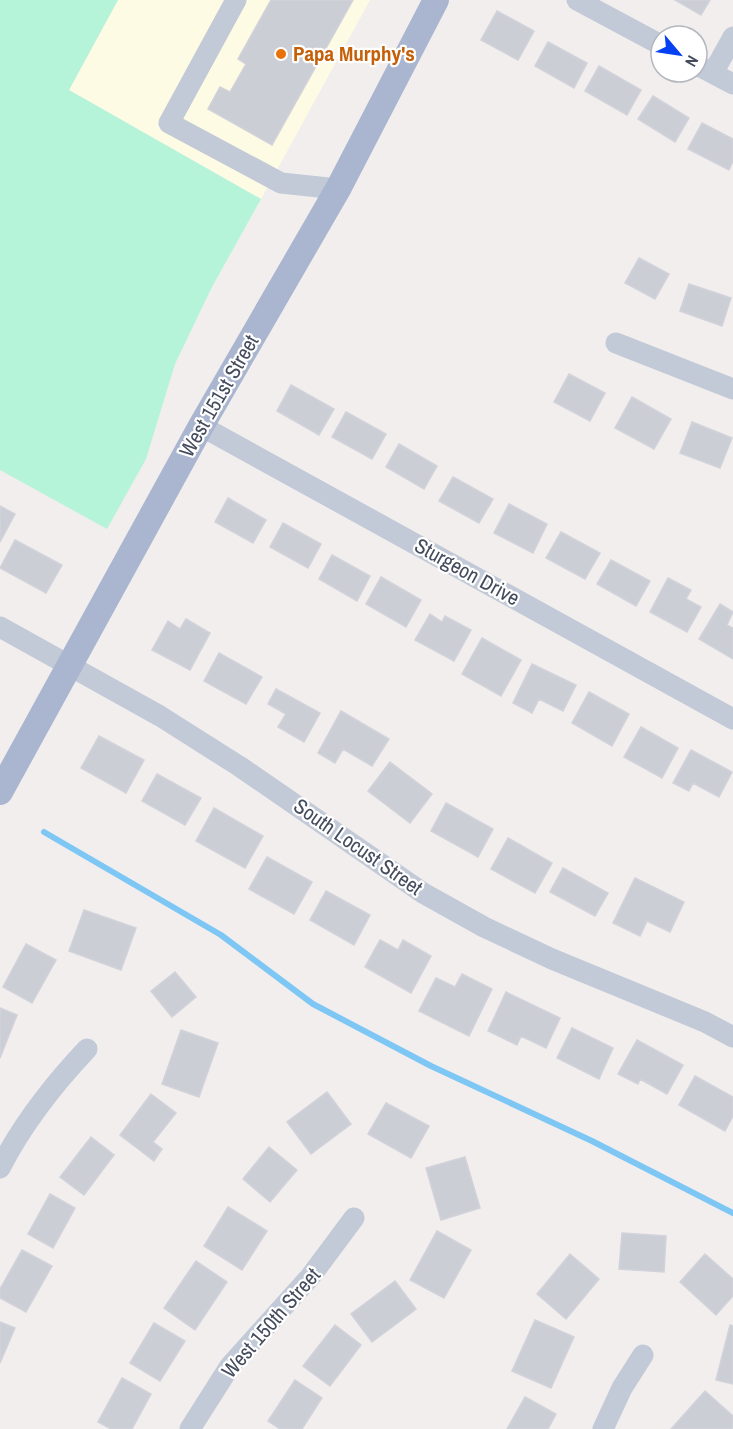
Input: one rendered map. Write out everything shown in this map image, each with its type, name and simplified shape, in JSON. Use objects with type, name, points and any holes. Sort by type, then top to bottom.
[{"type":"main road","name":"West 151st Street","points":[[0,792],[201,426],[338,189],[436,0]]},
{"type":"street","points":[[236,0],[169,123],[281,183],[338,189]]},
{"type":"street","points":[[577,0],[649,39]]},
{"type":"street","points":[[709,64],[733,37]]},
{"type":"street","points":[[709,71],[733,84]]},
{"type":"street","points":[[616,343],[733,389]]},
{"type":"street","name":"Sturgeon Drive","points":[[201,426],[733,719]]},
{"type":"street","name":"South Locust Street","points":[[0,627],[70,664],[239,766],[433,898],[484,927],[552,959],[705,1022],[733,1037]]},
{"type":"street","points":[[0,1168],[23,1126],[54,1083],[87,1049]]},
{"type":"street","name":"West 150th Street","points":[[190,1429],[230,1366],[310,1277],[354,1218]]},
{"type":"street","points":[[603,1429],[622,1388],[643,1355]]},
{"type":"shaded area","points":[[118,0],[370,0],[261,199],[69,90]]},
{"type":"green space","points":[[0,0],[118,0],[69,90],[261,199],[212,287],[175,364],[146,459],[107,529],[0,470]]},
{"type":"building","points":[[271,0],[353,0],[272,145],[208,109],[220,87],[230,92],[246,64],[238,59]]},
{"type":"building","points":[[675,0],[710,0],[701,15]]},
{"type":"building","points":[[497,11],[534,31],[518,60],[481,40]]},
{"type":"building","points":[[548,42],[587,63],[574,88],[535,66]]},
{"type":"building","points":[[599,66],[641,90],[627,115],[585,91]]},
{"type":"building","points":[[653,96],[689,118],[675,142],[638,119]]},
{"type":"building","points":[[702,123],[733,139],[733,161],[729,170],[688,149]]},
{"type":"building","points":[[639,258],[669,274],[655,299],[625,283]]},
{"type":"building","points":[[689,284],[731,298],[722,326],[680,311]]},
{"type":"building","points":[[569,374],[605,393],[590,421],[554,402]]},
{"type":"building","points":[[291,385],[334,409],[319,435],[277,411]]},
{"type":"building","points":[[632,397],[671,419],[654,449],[615,428]]},
{"type":"building","points":[[346,412],[386,434],[372,459],[332,437]]},
{"type":"building","points":[[692,422],[732,438],[720,468],[680,453]]},
{"type":"building","points":[[399,444],[437,466],[424,489],[386,467]]},
{"type":"building","points":[[453,477],[493,499],[479,523],[439,501]]},
{"type":"building","points":[[228,498],[266,520],[253,543],[215,522]]},
{"type":"building","points":[[509,504],[547,524],[533,553],[494,533]]},
{"type":"building","points":[[0,506],[15,514],[0,542]]},
{"type":"building","points":[[283,523],[321,544],[308,568],[270,547]]},
{"type":"building","points":[[561,532],[600,553],[585,579],[546,558]]},
{"type":"building","points":[[15,540],[62,565],[46,593],[0,568]]},
{"type":"building","points":[[332,555],[370,576],[357,601],[319,579]]},
{"type":"building","points":[[611,560],[650,581],[636,606],[597,584]]},
{"type":"building","points":[[381,577],[421,600],[406,627],[366,604]]},
{"type":"building","points":[[668,578],[691,590],[686,599],[701,607],[687,632],[650,612]]},
{"type":"building","points":[[720,604],[733,612],[727,625],[733,628],[733,659],[699,639]]},
{"type":"building","points":[[430,614],[442,622],[445,616],[471,630],[454,661],[415,640]]},
{"type":"building","points":[[186,619],[210,633],[190,670],[152,650],[168,621],[180,629]]},
{"type":"building","points":[[482,638],[521,660],[501,696],[462,674]]},
{"type":"building","points":[[219,653],[262,677],[246,704],[204,681]]},
{"type":"building","points":[[532,664],[576,685],[563,711],[539,699],[532,713],[513,703]]},
{"type":"building","points":[[276,689],[320,713],[304,742],[278,727],[286,714],[268,704]]},
{"type":"building","points":[[589,692],[629,714],[612,746],[572,723]]},
{"type":"building","points":[[341,711],[389,739],[372,766],[343,749],[335,763],[318,753]]},
{"type":"building","points":[[641,727],[678,748],[662,778],[624,757]]},
{"type":"building","points":[[99,736],[144,760],[126,793],[81,768]]},
{"type":"building","points":[[691,750],[732,772],[719,797],[693,783],[689,791],[673,783]]},
{"type":"building","points":[[390,762],[432,794],[410,823],[368,791]]},
{"type":"building","points":[[157,774],[201,798],[185,825],[142,801]]},
{"type":"building","points":[[446,803],[493,829],[478,857],[431,831]]},
{"type":"building","points":[[214,808],[263,836],[245,868],[196,841]]},
{"type":"building","points":[[508,838],[552,863],[535,893],[491,869]]},
{"type":"building","points":[[267,857],[312,882],[294,914],[249,889]]},
{"type":"building","points":[[563,868],[608,893],[595,916],[550,892]]},
{"type":"building","points":[[635,878],[684,902],[670,932],[647,921],[640,936],[613,923]]},
{"type":"building","points":[[326,891],[370,915],[354,945],[310,920]]},
{"type":"building","points":[[84,910],[136,928],[121,970],[69,951]]},
{"type":"building","points":[[380,940],[398,950],[403,940],[431,956],[411,993],[365,967]]},
{"type":"building","points":[[26,944],[56,960],[32,1003],[3,987]]},
{"type":"building","points":[[175,972],[196,997],[172,1017],[151,991]]},
{"type":"building","points":[[462,974],[492,989],[469,1036],[419,1011],[436,978],[455,987]]},
{"type":"building","points":[[506,992],[560,1018],[546,1048],[521,1036],[517,1045],[488,1031]]},
{"type":"building","points":[[0,1008],[17,1015],[0,1058]]},
{"type":"building","points":[[572,1028],[613,1048],[599,1079],[557,1058]]},
{"type":"building","points":[[181,1030],[218,1043],[199,1097],[162,1084]]},
{"type":"building","points":[[637,1040],[683,1065],[667,1094],[640,1079],[638,1084],[618,1074]]},
{"type":"building","points":[[695,1076],[733,1097],[733,1116],[725,1131],[679,1105]]},
{"type":"building","points":[[327,1092],[351,1124],[311,1154],[287,1122]]},
{"type":"building","points":[[151,1094],[176,1113],[153,1142],[162,1149],[154,1161],[120,1135]]},
{"type":"building","points":[[386,1103],[429,1126],[411,1158],[368,1134]]},
{"type":"building","points":[[91,1137],[114,1155],[84,1195],[60,1177]]},
{"type":"building","points":[[269,1147],[297,1170],[270,1202],[243,1179]]},
{"type":"building","points":[[465,1157],[480,1208],[441,1220],[426,1168]]},
{"type":"building","points":[[50,1194],[75,1208],[53,1248],[28,1234]]},
{"type":"building","points":[[228,1207],[267,1231],[242,1270],[204,1246]]},
{"type":"building","points":[[437,1231],[471,1250],[444,1298],[410,1280]]},
{"type":"building","points":[[622,1233],[666,1236],[664,1272],[619,1269]]},
{"type":"building","points":[[22,1250],[52,1266],[26,1312],[0,1298],[0,1289]]},
{"type":"building","points":[[570,1254],[599,1279],[566,1319],[537,1294]]},
{"type":"building","points":[[705,1254],[733,1279],[733,1296],[716,1315],[680,1282]]},
{"type":"building","points":[[196,1261],[227,1282],[195,1330],[164,1308]]},
{"type":"building","points":[[395,1281],[416,1309],[372,1342],[351,1314]]},
{"type":"building","points":[[535,1320],[574,1337],[551,1388],[512,1371]]},
{"type":"building","points":[[0,1322],[15,1328],[0,1363]]},
{"type":"building","points":[[154,1323],[185,1341],[160,1381],[130,1363]]},
{"type":"building","points":[[335,1325],[361,1345],[330,1386],[303,1366]]},
{"type":"building","points":[[730,1325],[733,1326],[733,1384],[716,1380]]},
{"type":"building","points":[[122,1378],[151,1394],[132,1429],[111,1429],[98,1422]]},
{"type":"building","points":[[295,1380],[322,1398],[302,1429],[280,1429],[268,1421]]},
{"type":"building","points":[[705,1391],[733,1416],[732,1429],[671,1429]]},
{"type":"building","points":[[525,1397],[556,1414],[548,1429],[507,1429]]},
{"type":"waterway","points":[[44,832],[221,935],[313,1004],[431,1066],[592,1141],[733,1213]]},
{"type":"place","name":"Papa Murphy's","points":[[281,54]]}]
